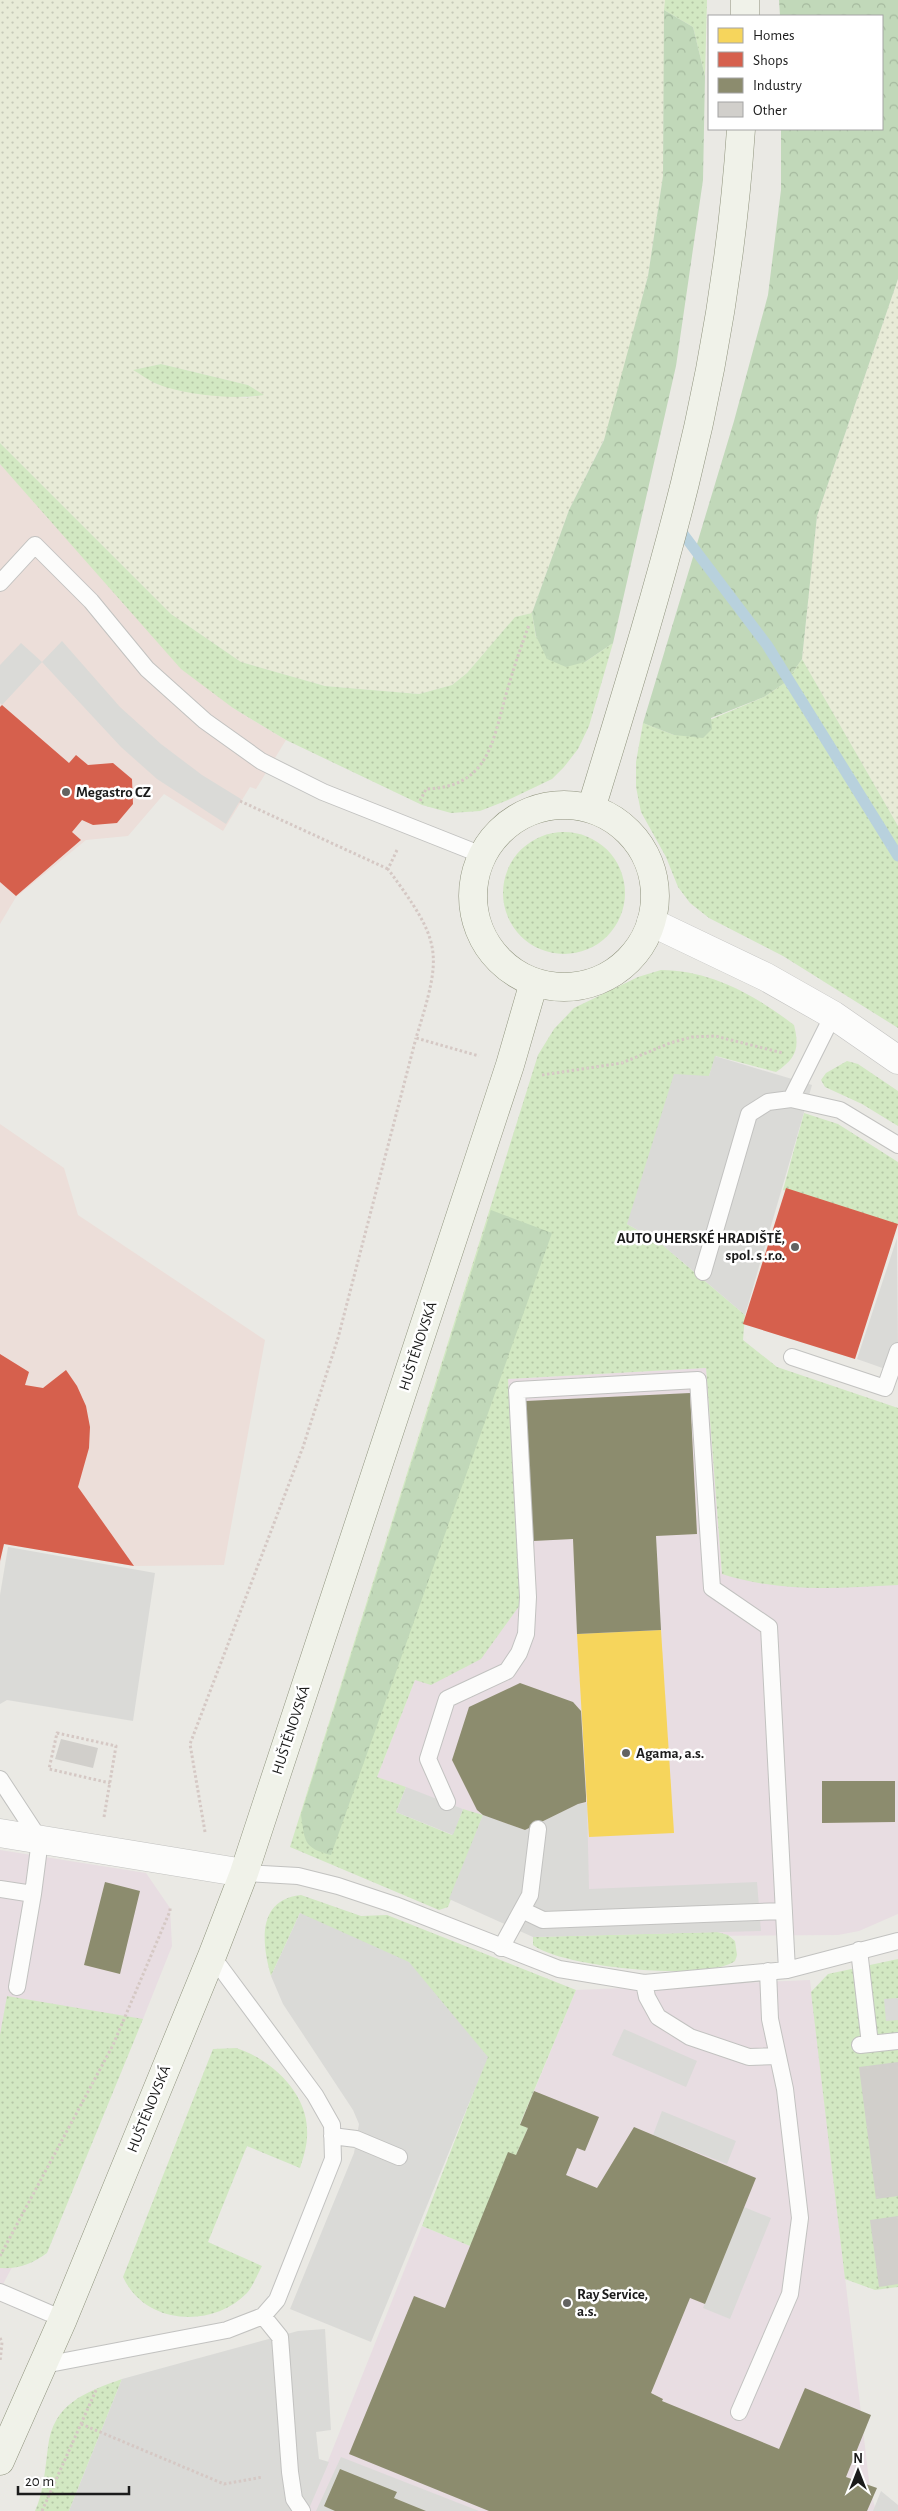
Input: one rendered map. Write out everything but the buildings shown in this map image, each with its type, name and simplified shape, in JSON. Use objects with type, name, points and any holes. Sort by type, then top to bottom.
[{"type":"street","points":[[745,0],[745,15]]},
{"type":"street","points":[[591,809],[641,645],[686,482],[716,341],[736,199],[741,130]]},
{"type":"street","points":[[563,805],[591,809],[610,817],[626,829],[639,844],[649,862],[654,882],[655,902],[652,922],[636,951],[613,973],[598,980],[575,986],[550,986],[534,982],[504,965],[483,938],[473,906],[475,871],[489,843],[509,823],[534,810],[563,805]]},
{"type":"street","points":[[652,922],[766,977],[833,1016],[898,1060]]},
{"type":"street","name":"HUŠTĚNOVSKÁ","points":[[0,2460],[44,2365],[212,1956],[244,1873],[510,1065],[534,982]]},
{"type":"street","points":[[0,1833],[244,1873]]},
{"type":"lane","points":[[0,583],[35,545],[91,601],[147,669],[205,721],[261,761],[323,792],[482,855]]},
{"type":"lane","points":[[791,1099],[833,1016]]},
{"type":"lane","points":[[703,1272],[749,1114],[768,1102],[791,1099],[840,1110],[898,1145]]},
{"type":"lane","points":[[792,1358],[885,1388],[897,1358]]},
{"type":"lane","points":[[447,1802],[428,1759],[447,1700],[507,1670],[519,1653],[526,1634],[528,1596],[517,1390],[698,1380],[712,1588],[769,1627],[788,1970]]},
{"type":"lane","points":[[0,1779],[40,1840],[17,1987]]},
{"type":"lane","points":[[501,1948],[530,1895],[538,1829]]},
{"type":"lane","points":[[244,1873],[298,1876],[338,1886],[395,1905],[501,1948],[559,1969],[644,1983],[788,1970],[897,1939]]},
{"type":"lane","points":[[0,1889],[33,1894]]},
{"type":"lane","points":[[522,1910],[543,1920],[784,1911]]},
{"type":"lane","points":[[859,1950],[865,2044],[898,2041]]},
{"type":"lane","points":[[44,2365],[226,2330],[262,2316],[277,2300],[332,2159],[332,2125],[315,2095],[212,1956]]},
{"type":"lane","points":[[738,2412],[790,2294],[800,2218],[786,2089],[770,2019],[768,1971]]},
{"type":"lane","points":[[644,1983],[647,1997],[658,2017],[690,2037],[749,2058],[778,2056]]},
{"type":"lane","points":[[332,2136],[356,2139],[399,2157]]},
{"type":"lane","points":[[0,2292],[63,2319]]},
{"type":"lane","points":[[262,2316],[280,2337],[290,2472],[294,2499],[302,2511]]},
{"type":"path","points":[[388,869],[426,789],[444,788],[461,781],[477,770],[489,753],[496,736],[514,666],[529,625]]},
{"type":"path","points":[[208,1867],[203,1814],[190,1744],[278,1518],[338,1338],[416,1038],[430,993],[434,953],[422,916],[388,869],[240,801]]},
{"type":"path","points":[[416,1038],[542,1075],[622,1063],[670,1043],[692,1037],[716,1036],[810,1060]]},
{"type":"path","points":[[98,1849],[110,1783],[116,1746],[57,1733],[49,1769],[110,1783]]},
{"type":"path","points":[[0,2256],[113,2044],[170,1912],[170,1908]]},
{"type":"path","points":[[0,2338],[2,2342],[0,2362]]},
{"type":"path","points":[[42,2511],[97,2388]]},
{"type":"path","points":[[81,2424],[224,2484],[290,2472]]},
{"type":"shaded area","points":[[0,464],[233,708],[286,740],[256,789],[250,787],[223,831],[164,794],[128,836],[86,840],[16,897],[0,924]]},
{"type":"shaded area","points":[[62,641],[120,707],[161,744],[202,775],[241,799],[226,824],[157,779],[121,747],[42,662]]},
{"type":"shaded area","points":[[21,643],[42,662],[2,705],[0,703],[0,665]]},
{"type":"shaded area","points":[[715,1056],[812,1085],[745,1315],[659,1242],[627,1224],[674,1074],[709,1076]]},
{"type":"shaded area","points":[[0,1124],[64,1168],[78,1215],[265,1340],[224,1565],[134,1566],[4,1544],[0,1566]]},
{"type":"shaded area","points":[[897,1238],[898,1351],[891,1371],[857,1359]]},
{"type":"shaded area","points":[[706,1368],[722,1574],[898,1585],[898,1914],[859,1931],[838,1935],[533,1937],[463,1809],[377,1777],[415,1680],[520,1605],[508,1379]]},
{"type":"shaded area","points":[[8,1547],[155,1573],[133,1721],[7,1700],[0,1704],[0,1595]]},
{"type":"shaded area","points":[[406,1787],[463,1809],[453,1835],[396,1812]]},
{"type":"shaded area","points":[[587,1803],[589,1889],[757,1882],[761,1931],[533,1937],[449,1899],[483,1815],[525,1830],[578,1804]]},
{"type":"shaded area","points":[[0,1850],[146,1873],[170,1908],[172,1946],[143,2019],[0,2290]]},
{"type":"shaded area","points":[[300,1913],[409,1962],[488,2057],[371,2342],[290,2309],[354,2153],[359,2124],[353,2110],[283,2004],[271,1976]]},
{"type":"shaded area","points":[[810,1980],[870,2489],[876,2511],[308,2511],[422,2226],[470,2246],[576,1990]]},
{"type":"shaded area","points":[[898,1998],[898,2020],[886,2021],[884,1999]]},
{"type":"shaded area","points":[[624,2029],[697,2061],[686,2087],[612,2055]]},
{"type":"shaded area","points":[[662,2111],[736,2141],[727,2164],[653,2135]]},
{"type":"shaded area","points":[[744,2207],[771,2218],[730,2319],[703,2308]]},
{"type":"shaded area","points":[[325,2329],[331,2430],[316,2432],[319,2459],[329,2462],[308,2511],[69,2511],[122,2379],[298,2331]]},
{"type":"shaded area","points":[[341,2457],[479,2511],[316,2511]]},
{"type":"shaded area","points":[[881,2491],[898,2505],[898,2511],[873,2511]]},
{"type":"green space","points":[[0,0],[665,0],[663,176],[648,276],[608,431],[569,510],[532,613],[515,617],[467,673],[452,685],[419,694],[325,686],[241,662],[171,614],[0,443]],"holes":[[[161,364],[248,385],[263,395],[246,398],[156,384],[134,370]]]},
{"type":"green space","points":[[665,0],[707,0],[705,76],[693,27],[664,10]]},
{"type":"green space","points":[[779,0],[898,0],[898,279],[817,516],[802,659],[786,682],[764,697],[711,718],[712,729],[703,738],[674,735],[643,723],[734,421],[768,295],[781,190],[781,130],[883,130],[883,15],[780,15]]},
{"type":"green space","points":[[664,10],[693,27],[705,76],[703,180],[676,366],[613,643],[585,662],[566,667],[547,659],[536,636],[532,613],[569,510],[604,440],[648,276],[663,176]]},
{"type":"green space","points":[[898,279],[898,826],[802,659],[817,516]]},
{"type":"green space","points":[[161,364],[248,385],[264,395],[224,397],[195,394],[154,383],[133,370]]},
{"type":"green space","points":[[0,443],[171,614],[241,662],[325,686],[419,694],[452,685],[467,673],[515,617],[532,613],[536,637],[585,662],[613,643],[589,726],[578,749],[552,779],[480,811],[451,813],[422,805],[286,740],[233,708],[181,669],[0,464]]},
{"type":"green space","points":[[802,659],[898,826],[898,1028],[783,956],[709,918],[690,903],[678,887],[666,857],[641,812],[636,787],[636,762],[643,723],[674,735],[764,697],[786,682]]},
{"type":"green space","points":[[564,832],[576,833],[587,837],[598,842],[607,850],[615,859],[620,870],[624,881],[624,905],[620,916],[615,927],[607,936],[598,944],[587,949],[576,953],[564,954],[552,953],[541,949],[530,944],[521,936],[513,927],[508,916],[504,905],[503,893],[504,881],[508,870],[513,859],[521,850],[530,842],[541,837],[552,833]]},
{"type":"green space","points":[[661,970],[697,974],[714,979],[748,994],[794,1025],[797,1040],[792,1057],[776,1072],[716,1056],[709,1076],[627,1224],[659,1242],[745,1315],[743,1340],[777,1367],[898,1408],[898,1585],[831,1588],[788,1587],[744,1580],[722,1574],[706,1368],[508,1379],[520,1605],[481,1659],[431,1685],[415,1680],[377,1777],[406,1787],[396,1812],[452,1835],[463,1809],[483,1815],[448,1907],[439,1910],[290,1847],[538,1055],[554,1029],[574,1008],[638,977]]},
{"type":"green space","points":[[847,1061],[858,1064],[898,1091],[898,1126],[862,1104],[825,1087],[821,1080],[826,1073]]},
{"type":"green space","points":[[804,1113],[838,1124],[898,1162],[898,1225],[783,1190]]},
{"type":"green space","points":[[491,1210],[552,1233],[331,1855],[315,1849],[307,1842],[303,1831],[301,1815]]},
{"type":"green space","points":[[301,1895],[361,1916],[387,1915],[576,1990],[520,2124],[528,2128],[470,2246],[422,2226],[487,2057],[300,1913],[271,1976],[265,1938],[269,1914],[276,1905],[286,1899]]},
{"type":"green space","points":[[717,1932],[728,1935],[735,1941],[737,1955],[735,1961],[719,1967],[695,1970],[666,1971],[602,1965],[572,1960],[549,1953],[533,1945],[533,1937]]},
{"type":"green space","points":[[898,1959],[898,2287],[875,2290],[845,2279],[811,1992],[828,1974]]},
{"type":"green space","points":[[7,1996],[143,2019],[47,2253],[25,2265],[13,2268],[0,2268],[0,2035]]},
{"type":"green space","points":[[236,2048],[249,2053],[273,2068],[293,2090],[301,2103],[305,2116],[307,2135],[304,2154],[300,2168],[247,2146],[208,2242],[262,2266],[247,2293],[233,2305],[216,2312],[198,2316],[180,2316],[163,2313],[147,2305],[133,2293],[123,2277],[213,2049]]},
{"type":"green space","points":[[122,2379],[69,2511],[35,2511],[42,2488],[51,2432],[57,2420],[73,2401],[96,2389]]},
{"type":"waterway","points":[[677,526],[767,645],[898,856]]},
{"type":"place","name":"Megastro CZ","points":[[66,792]]},
{"type":"place","name":"AUTO UHERSKÉ HRADIŠTĚ, spol. s .r.o.","points":[[795,1247]]},
{"type":"place","name":"Agama, a.s.","points":[[626,1753]]},
{"type":"place","name":"Ray Service, a.s.","points":[[567,2303]]}]
